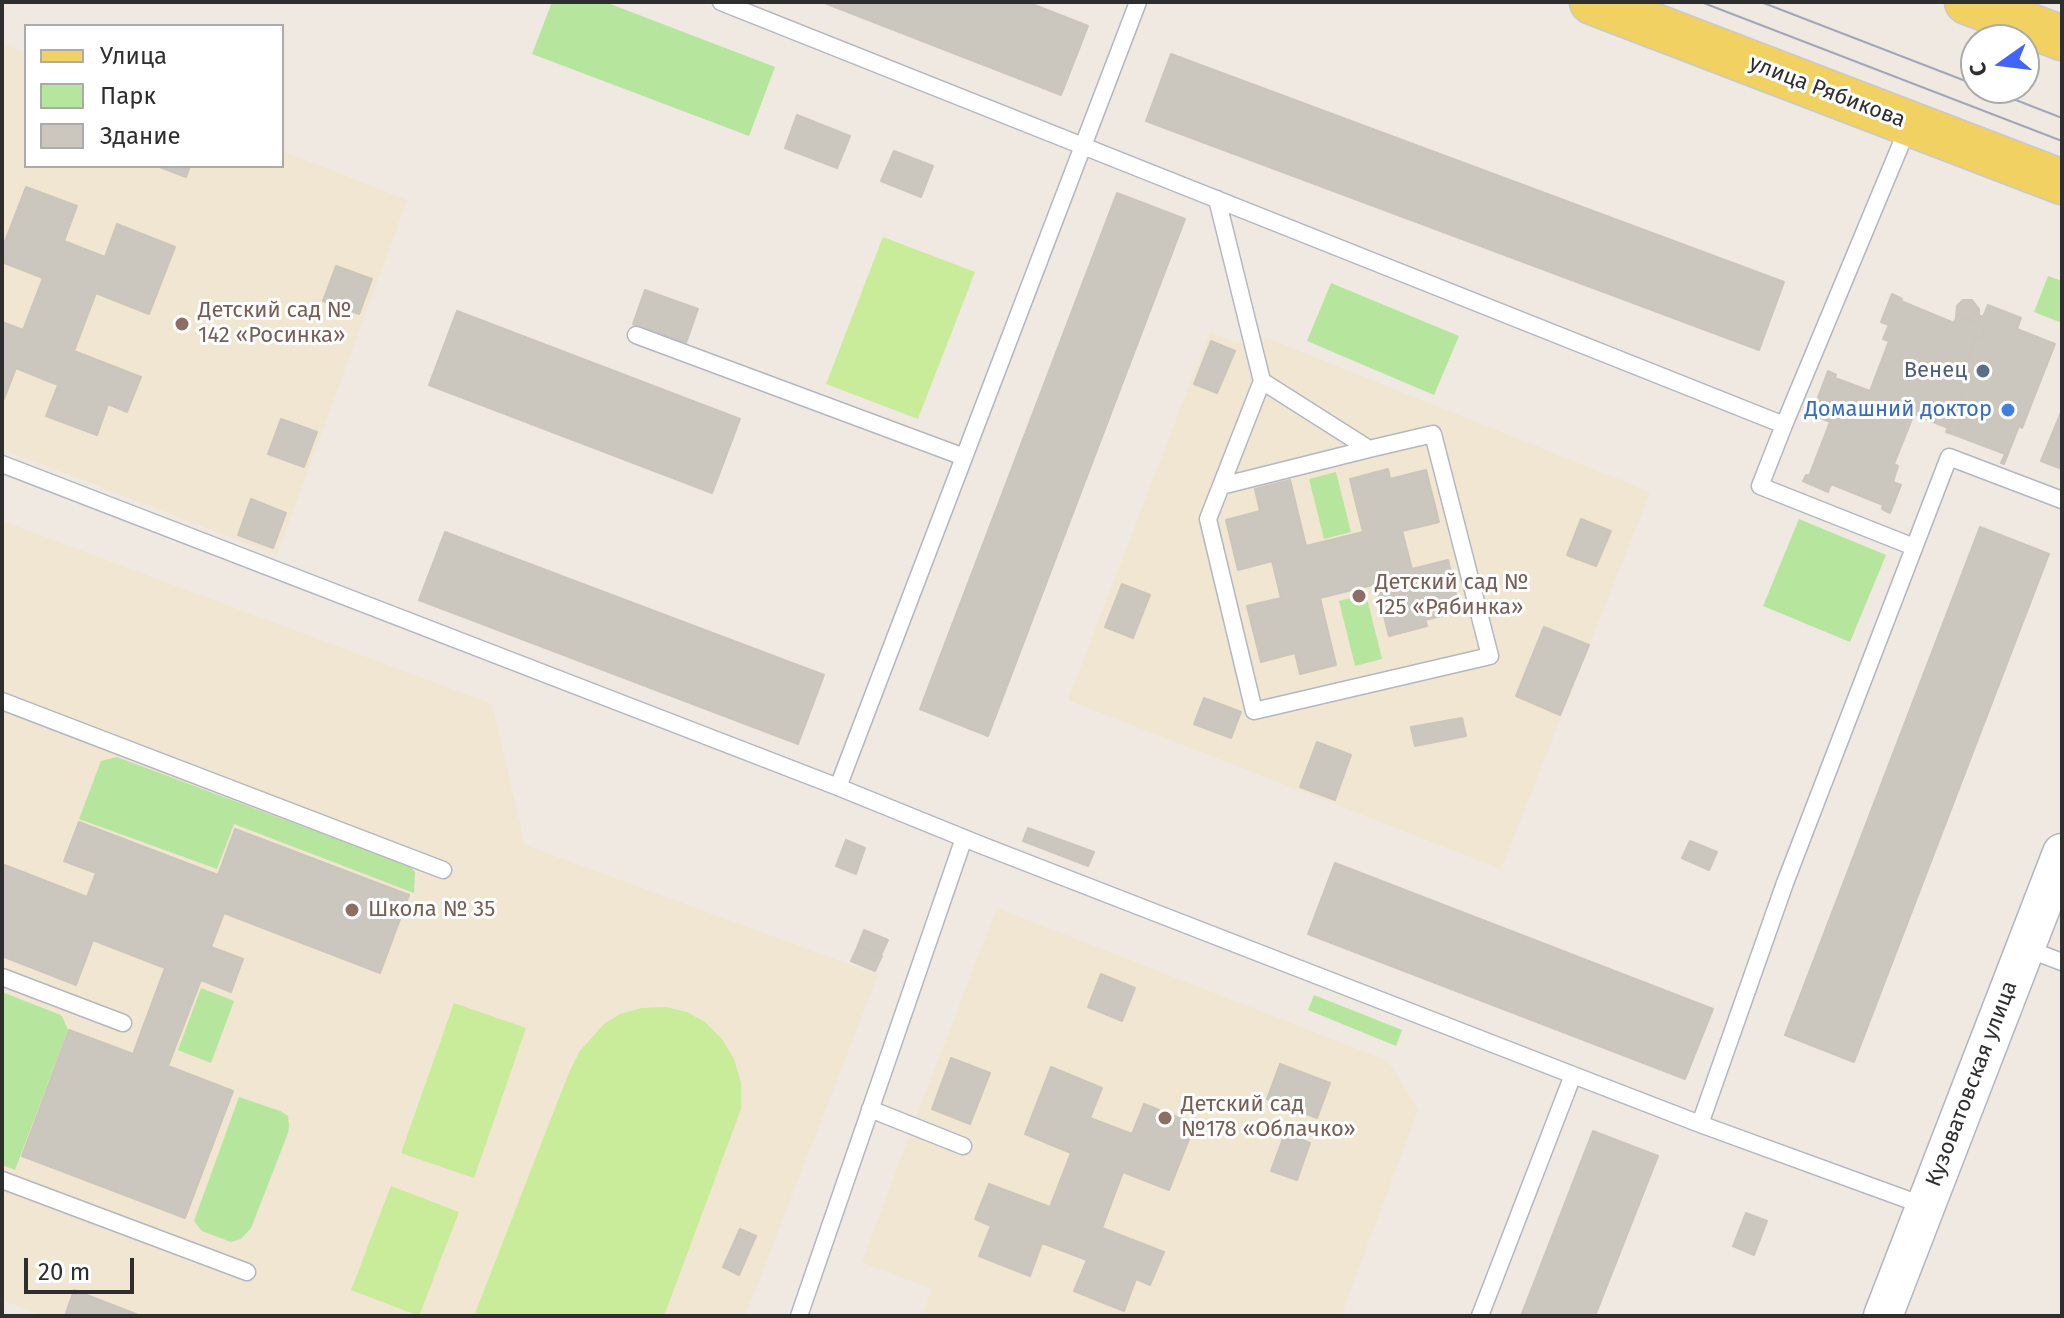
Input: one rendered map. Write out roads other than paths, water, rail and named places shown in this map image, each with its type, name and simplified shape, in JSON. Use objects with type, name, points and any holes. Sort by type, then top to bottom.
[{"type":"main road","name":"улица Рябикова","points":[[1592,2],[2062,182]]},
{"type":"main road","points":[[1967,2],[2062,38]]},
{"type":"street","name":"Кузоватовская улица","points":[[1883,1316],[2062,853]]},
{"type":"lane","points":[[721,2],[1784,425]]},
{"type":"lane","points":[[838,787],[1138,2]]},
{"type":"lane","points":[[1910,123],[1760,486],[1914,547]]},
{"type":"lane","points":[[1217,199],[1262,381],[1208,519],[1254,711],[1490,656],[1433,434],[1221,486]]},
{"type":"lane","points":[[636,335],[964,457]]},
{"type":"lane","points":[[1262,381],[1369,449]]},
{"type":"lane","points":[[1700,1124],[1785,883],[1949,457],[2062,500]]},
{"type":"lane","points":[[2,464],[1573,1075],[1925,1206]]},
{"type":"lane","points":[[2,701],[443,870]]},
{"type":"lane","points":[[799,1316],[964,838]]},
{"type":"lane","points":[[2025,948],[2062,962]]},
{"type":"lane","points":[[2,977],[123,1023]]},
{"type":"lane","points":[[1480,1316],[1573,1075]]},
{"type":"lane","points":[[870,1109],[963,1146]]},
{"type":"lane","points":[[2,1180],[247,1272]]},
{"type":"tram line","points":[[1701,2],[2062,141]]},
{"type":"tram line","points":[[1761,2],[1960,79]]},
{"type":"tram line","points":[[2026,104],[2062,118]]},
{"type":"place","name":"Детский сад № 142 «Росинка»","points":[[182,324]]},
{"type":"place","name":"Венец","points":[[1983,371]]},
{"type":"place","name":"Домашний доктор","points":[[2008,410]]},
{"type":"place","name":"Детский сад № 125 «Рябинка»","points":[[1359,596]]},
{"type":"place","name":"Школа № 35","points":[[352,910]]},
{"type":"place","name":"Детский сад №178 «Облачко»","points":[[1165,1118]]}]
